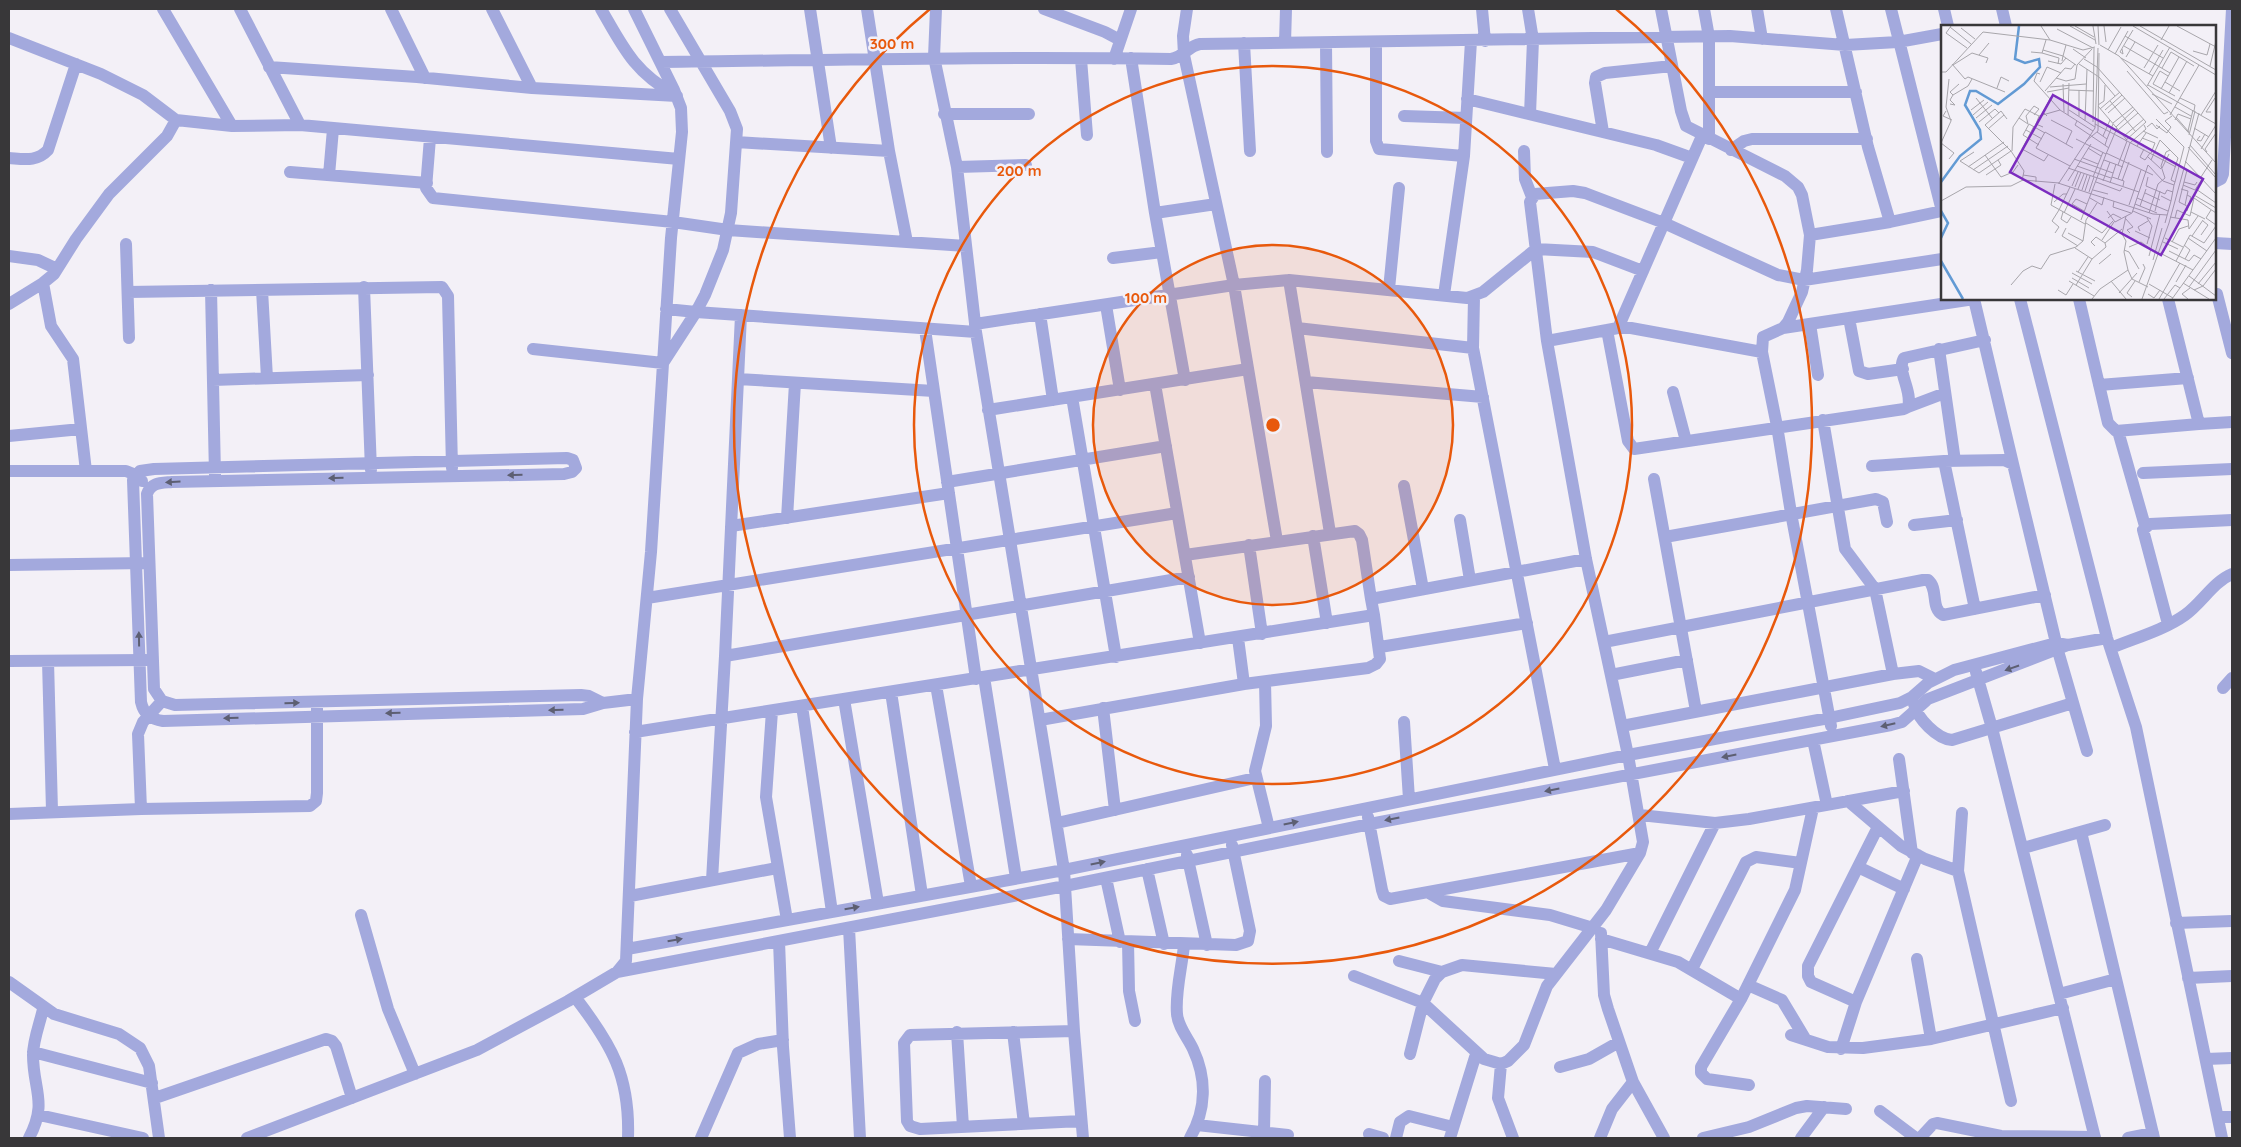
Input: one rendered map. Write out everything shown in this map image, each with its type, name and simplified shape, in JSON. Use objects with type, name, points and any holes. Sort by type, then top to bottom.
[{"type":"street","points":[[163,9],[232,126]]},
{"type":"street","points":[[240,9],[300,125]]},
{"type":"street","points":[[391,9],[425,78]]},
{"type":"street","points":[[492,9],[532,88]]},
{"type":"street","points":[[601,9],[630,59],[654,84],[677,96]]},
{"type":"street","points":[[617,972],[626,961],[627,949],[637,699],[647,598],[672,222],[682,132],[681,108],[677,96],[634,9]]},
{"type":"street","points":[[663,363],[706,295],[723,250],[731,213],[737,129],[730,111],[670,9]]},
{"type":"street","points":[[810,9],[831,148]]},
{"type":"street","points":[[867,9],[889,151],[907,242]]},
{"type":"street","points":[[936,9],[934,57],[944,114],[957,167],[975,328],[1064,870],[1083,1138]]},
{"type":"street","points":[[1044,9],[1068,13],[1120,40]]},
{"type":"street","points":[[1114,59],[1131,9]]},
{"type":"street","points":[[1187,9],[1183,36],[1184,55],[1234,285],[1276,541]]},
{"type":"street","points":[[1285,43],[1286,9]]},
{"type":"street","points":[[1482,9],[1485,41]]},
{"type":"street","points":[[1528,9],[1533,40],[1530,114]]},
{"type":"street","points":[[1661,9],[1682,120],[1686,126],[1706,138],[1785,176],[1798,187],[1802,195],[1810,235],[1804,280],[1802,292],[1783,328]]},
{"type":"street","points":[[1704,9],[1708,37],[1709,92],[1706,138],[1692,158],[1643,271],[1613,329],[1630,446],[1640,448],[1777,426],[1904,409],[1945,393]]},
{"type":"street","points":[[1757,9],[1762,39]]},
{"type":"street","points":[[1836,9],[1867,139],[1890,222]]},
{"type":"street","points":[[1890,9],[1902,42],[1941,208]]},
{"type":"street","points":[[1944,9],[1948,25]]},
{"type":"street","points":[[2002,9],[2006,25]]},
{"type":"street","points":[[2216,182],[2221,179],[2228,159],[2232,9]]},
{"type":"street","points":[[661,62],[876,60],[934,57],[1171,59],[1184,55],[1194,45],[1244,43],[1708,37],[1845,45],[1902,42],[1941,34]]},
{"type":"street","points":[[9,38],[76,64],[143,95],[176,120],[232,126],[300,125],[679,159]]},
{"type":"street","points":[[1444,296],[1464,156],[1471,41]]},
{"type":"street","points":[[1376,42],[1376,140],[1379,148],[1464,156]]},
{"type":"street","points":[[1244,43],[1250,151]]},
{"type":"street","points":[[1326,43],[1327,152]]},
{"type":"street","points":[[1131,58],[1155,213],[1185,380]]},
{"type":"street","points":[[1081,59],[1087,135]]},
{"type":"street","points":[[9,158],[33,160],[48,150],[76,64]]},
{"type":"street","points":[[1603,132],[1594,83],[1596,77],[1605,72],[1672,66]]},
{"type":"street","points":[[269,67],[532,88],[677,96]]},
{"type":"street","points":[[1709,92],[1856,92]]},
{"type":"street","points":[[1467,99],[1656,145],[1692,158]]},
{"type":"street","points":[[944,114],[1029,114]]},
{"type":"street","points":[[1404,116],[1466,118]]},
{"type":"street","points":[[9,304],[43,283],[57,269],[109,194],[166,136],[176,120]]},
{"type":"street","points":[[328,176],[333,129]]},
{"type":"street","points":[[430,138],[427,183],[429,194],[433,198],[672,222],[728,230],[966,246]]},
{"type":"street","points":[[1731,150],[1744,141],[1752,139],[1867,139]]},
{"type":"street","points":[[736,142],[889,151]]},
{"type":"street","points":[[1524,151],[1525,179],[1532,197]]},
{"type":"street","points":[[957,167],[1026,165]]},
{"type":"street","points":[[290,172],[427,183]]},
{"type":"street","points":[[1390,289],[1399,188]]},
{"type":"street","points":[[1354,976],[1423,1003],[1476,1054],[1491,1062],[1500,1064],[1515,1056],[1524,1045],[1543,994],[1556,974],[1596,924],[1640,853],[1643,842],[1640,815],[1628,755],[1586,559],[1547,341],[1530,202],[1532,197],[1539,192],[1585,193],[1664,223],[1778,275],[1804,280],[1941,259]]},
{"type":"street","points":[[1155,213],[1216,204]]},
{"type":"street","points":[[1810,235],[1941,212]]},
{"type":"street","points":[[2216,243],[2232,244]]},
{"type":"street","points":[[126,244],[129,338]]},
{"type":"street","points":[[666,309],[925,329],[975,328],[1040,314],[1234,285],[1289,280],[1467,298],[1474,296],[1536,249],[1593,252],[1643,271]]},
{"type":"street","points":[[1113,258],[1162,252]]},
{"type":"street","points":[[9,256],[38,260],[57,269]]},
{"type":"street","points":[[1289,280],[1330,533]]},
{"type":"street","points":[[43,283],[51,326],[73,359],[86,471]]},
{"type":"street","points":[[128,292],[437,286],[446,290],[452,476]]},
{"type":"street","points":[[364,287],[372,478]]},
{"type":"street","points":[[211,290],[216,481]]},
{"type":"street","points":[[262,290],[267,378]]},
{"type":"street","points":[[2216,291],[2232,353]]},
{"type":"street","points":[[1474,296],[1473,348],[1555,769]]},
{"type":"street","points":[[1834,736],[1762,352],[1763,337],[1783,328],[1967,300]]},
{"type":"street","points":[[1974,300],[2045,595],[2061,647],[2073,703],[2087,751]]},
{"type":"street","points":[[2020,300],[2109,643],[2136,727],[2222,1138]]},
{"type":"street","points":[[2078,300],[2108,423],[2112,429],[2118,431],[2232,422]]},
{"type":"street","points":[[2168,300],[2199,424]]},
{"type":"street","points":[[1106,304],[1120,390]]},
{"type":"street","points":[[1040,314],[1054,400]]},
{"type":"street","points":[[712,880],[729,584],[741,316]]},
{"type":"street","points":[[1848,318],[1859,371],[1868,374],[1903,369]]},
{"type":"street","points":[[1810,324],[1818,375]]},
{"type":"street","points":[[1297,328],[1473,348]]},
{"type":"street","points":[[1547,341],[1613,329],[1631,328],[1762,352]]},
{"type":"street","points":[[925,329],[967,615],[1016,878]]},
{"type":"street","points":[[1908,407],[1910,399],[1903,369],[1902,360],[1904,358],[1985,340]]},
{"type":"street","points":[[533,349],[663,363]]},
{"type":"street","points":[[1939,349],[1945,393],[1949,461],[1956,520],[1975,609]]},
{"type":"street","points":[[988,410],[1248,369]]},
{"type":"street","points":[[213,380],[368,375]]},
{"type":"street","points":[[2099,386],[2188,378]]},
{"type":"street","points":[[738,379],[934,391]]},
{"type":"street","points":[[1306,382],[1483,397]]},
{"type":"street","points":[[787,518],[795,383]]},
{"type":"street","points":[[1155,384],[1200,643]]},
{"type":"street","points":[[1673,392],[1686,441]]},
{"type":"street","points":[[1072,397],[1116,657]]},
{"type":"street","points":[[1823,420],[1845,550],[1874,589],[1893,674]]},
{"type":"street","points":[[9,436],[81,428]]},
{"type":"street","points":[[2118,431],[2145,526],[2143,536],[2168,624]]},
{"type":"street","points":[[731,526],[787,518],[948,487],[998,474],[1166,446]]},
{"type":"street","points":[[317,709],[163,721],[148,716],[141,702],[146,660],[151,563],[147,494],[149,488],[160,483],[216,481],[564,474],[572,472],[576,468],[573,460],[567,458],[146,469],[136,475],[133,485],[146,660],[154,689],[162,701],[176,705],[317,709],[583,709],[603,703],[637,699]]},
{"type":"street","points":[[1872,466],[2004,460],[2013,464]]},
{"type":"street","points":[[2143,473],[2232,469]]},
{"type":"street","points":[[9,471],[126,471],[136,475],[149,488]]},
{"type":"street","points":[[1654,478],[1696,711]]},
{"type":"street","points":[[1404,486],[1423,589]]},
{"type":"street","points":[[1665,537],[1791,513],[1880,499],[1885,508],[1887,522]]},
{"type":"street","points":[[647,598],[1178,513]]},
{"type":"street","points":[[1460,520],[1470,580]]},
{"type":"street","points":[[1914,525],[1956,520]]},
{"type":"street","points":[[2145,526],[2150,524],[2232,520]]},
{"type":"street","points":[[1040,720],[1244,684],[1368,668],[1376,664],[1380,659],[1380,647],[1360,534],[1350,530],[1185,555]]},
{"type":"street","points":[[1313,536],[1327,623]]},
{"type":"street","points":[[1250,545],[1262,634]]},
{"type":"street","points":[[1371,599],[1586,559]]},
{"type":"street","points":[[9,565],[151,563]]},
{"type":"street","points":[[627,949],[1064,870],[1555,769],[1830,718],[1900,703],[1912,697],[1935,679],[1974,664],[2088,642],[2109,643],[2168,624],[2188,613],[2215,585],[2232,574]]},
{"type":"street","points":[[725,656],[1189,577]]},
{"type":"street","points":[[1604,642],[1928,580],[1933,586],[1939,613],[1948,615],[2045,595]]},
{"type":"street","points":[[636,732],[1374,615]]},
{"type":"street","points":[[1380,647],[1527,623]]},
{"type":"street","points":[[1238,638],[1244,684]]},
{"type":"street","points":[[247,1138],[477,1050],[617,972],[1106,878],[1425,813],[1891,725],[1902,722],[1928,699],[2061,647]]},
{"type":"street","points":[[9,661],[146,660]]},
{"type":"street","points":[[1611,675],[1687,660]]},
{"type":"street","points":[[48,661],[52,811]]},
{"type":"street","points":[[1920,1138],[1932,1124],[1937,1123],[1989,1137],[2095,1138],[1992,728],[1974,664]]},
{"type":"street","points":[[1622,726],[1893,674],[1919,671],[1935,679]]},
{"type":"street","points":[[2223,688],[2232,678]]},
{"type":"street","points":[[1265,682],[1266,726],[1255,764],[1255,778],[1268,828]]},
{"type":"street","points":[[936,685],[971,886]]},
{"type":"street","points":[[891,692],[922,896]]},
{"type":"street","points":[[1912,697],[1915,710],[1939,737],[1946,740],[1952,740],[2073,703]]},
{"type":"street","points":[[844,699],[878,903]]},
{"type":"street","points":[[141,808],[138,734],[148,716],[162,701]]},
{"type":"street","points":[[802,706],[832,912]]},
{"type":"street","points":[[1103,708],[1115,810]]},
{"type":"street","points":[[9,814],[141,808],[310,806],[316,801],[317,793],[317,709]]},
{"type":"street","points":[[772,711],[766,797],[786,920]]},
{"type":"street","points":[[1404,722],[1415,798],[1425,813]]},
{"type":"street","points":[[1813,740],[1827,805]]},
{"type":"street","points":[[1840,1049],[1856,1002],[1904,889],[1915,854],[1899,758]]},
{"type":"street","points":[[1574,766],[1577,785]]},
{"type":"street","points":[[1056,823],[1255,778]]},
{"type":"street","points":[[1473,786],[1476,804]]},
{"type":"street","points":[[1640,815],[1716,823],[1904,791]]},
{"type":"street","points":[[1848,801],[1901,846],[1915,854],[1958,871]]},
{"type":"street","points":[[1367,808],[1384,896],[1396,899],[1640,853]]},
{"type":"street","points":[[1749,1085],[1707,1079],[1701,1073],[1701,1068],[1741,999],[1790,901],[1801,863],[1813,808]]},
{"type":"street","points":[[1962,813],[1958,871],[2011,1101]]},
{"type":"street","points":[[1650,953],[1716,823]]},
{"type":"street","points":[[2022,848],[2105,826]]},
{"type":"street","points":[[1856,1002],[1811,982],[1807,972],[1808,966],[1878,827]]},
{"type":"street","points":[[2082,832],[2153,1136],[2128,1138]]},
{"type":"street","points":[[1068,939],[1184,945],[1236,945],[1248,941],[1251,937],[1230,836]]},
{"type":"street","points":[[1185,845],[1207,945]]},
{"type":"street","points":[[1692,969],[1746,862],[1756,858],[1801,863]]},
{"type":"street","points":[[1858,867],[1904,889]]},
{"type":"street","points":[[630,896],[777,868]]},
{"type":"street","points":[[1148,869],[1164,944]]},
{"type":"street","points":[[1106,878],[1124,942],[1129,991],[1135,1022]]},
{"type":"street","points":[[1429,893],[1442,901],[1550,915],[1596,924]]},
{"type":"street","points":[[362,915],[388,1009],[415,1074]]},
{"type":"street","points":[[2176,923],[2232,921]]},
{"type":"street","points":[[1596,924],[1601,939],[1604,995],[1633,1082],[1664,1138]]},
{"type":"street","points":[[849,928],[860,1138]]},
{"type":"street","points":[[1601,939],[1678,962],[1741,999]]},
{"type":"street","points":[[779,941],[783,1040],[790,1138]]},
{"type":"street","points":[[1184,945],[1177,1014],[1181,1028],[1194,1050],[1204,1089],[1201,1113],[1197,1126],[1190,1138]]},
{"type":"street","points":[[1917,959],[1932,1039]]},
{"type":"street","points":[[1399,961],[1442,972]]},
{"type":"street","points":[[1410,1054],[1423,1003],[1435,979],[1442,972],[1462,965],[1556,974]]},
{"type":"street","points":[[2188,978],[2232,976]]},
{"type":"street","points":[[2059,994],[2116,980]]},
{"type":"street","points":[[9,982],[43,1009],[119,1034],[131,1040],[145,1057],[155,1098],[159,1138]]},
{"type":"street","points":[[1748,984],[1782,1000],[1806,1040]]},
{"type":"street","points":[[575,997],[597,1025],[613,1052],[625,1085],[628,1109],[628,1138]]},
{"type":"street","points":[[1791,1035],[1840,1049],[1863,1048],[1932,1039],[2062,1008]]},
{"type":"street","points":[[30,1138],[39,1115],[39,1092],[33,1069],[33,1052],[43,1009]]},
{"type":"street","points":[[1074,1031],[918,1033],[906,1037],[904,1043],[907,1121],[913,1128],[1081,1121]]},
{"type":"street","points":[[957,1032],[963,1127]]},
{"type":"street","points":[[1013,1032],[1024,1124]]},
{"type":"street","points":[[155,1098],[326,1039],[332,1041],[336,1046],[352,1098]]},
{"type":"street","points":[[701,1138],[738,1053],[758,1044],[783,1040]]},
{"type":"street","points":[[1560,1067],[1589,1059],[1619,1042]]},
{"type":"street","points":[[33,1052],[152,1083]]},
{"type":"street","points":[[1396,1138],[1400,1122],[1409,1116],[1452,1133],[1476,1054]]},
{"type":"street","points":[[2206,1059],[2232,1058]]},
{"type":"street","points":[[1500,1064],[1498,1098],[1513,1138]]},
{"type":"street","points":[[1264,1132],[1265,1081]]},
{"type":"street","points":[[1600,1138],[1612,1109],[1633,1082]]},
{"type":"street","points":[[1702,1138],[1749,1127],[1796,1108],[1824,1107],[1846,1109]]},
{"type":"street","points":[[1801,1138],[1824,1107]]},
{"type":"street","points":[[1880,1111],[1916,1138]]},
{"type":"street","points":[[39,1115],[137,1138]]},
{"type":"street","points":[[2218,1117],[2232,1117]]},
{"type":"street","points":[[1197,1126],[1288,1134]]},
{"type":"street","points":[[1369,1134],[1383,1138]]}]
